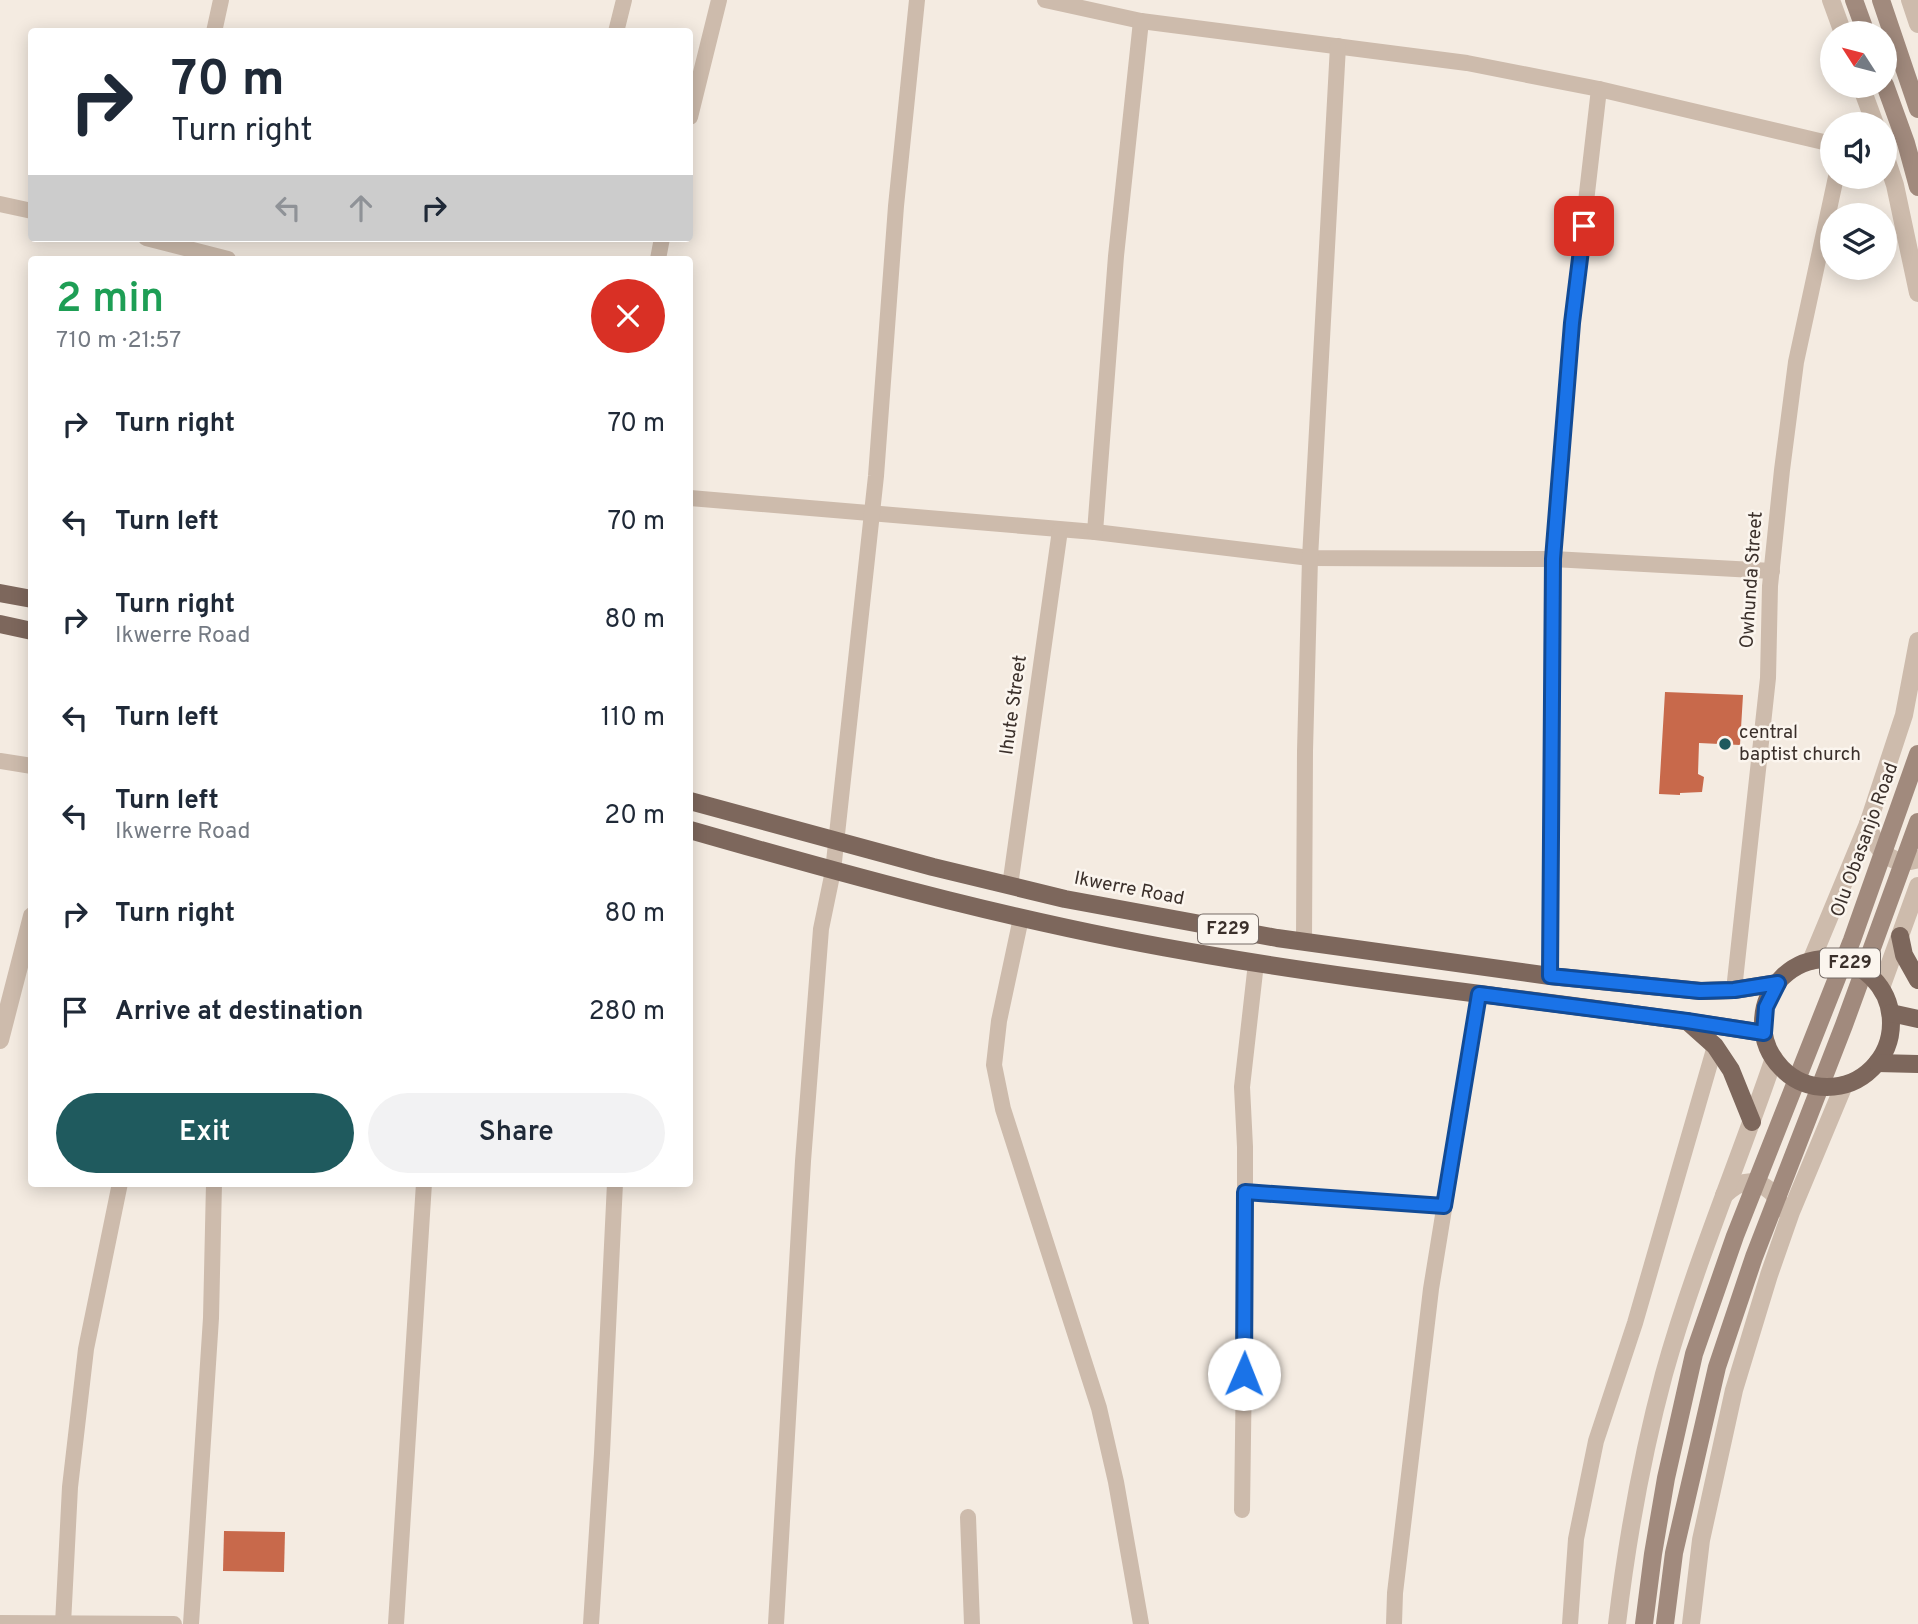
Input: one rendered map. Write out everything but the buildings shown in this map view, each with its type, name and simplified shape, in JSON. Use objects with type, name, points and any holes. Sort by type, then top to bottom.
[{"type":"main road","points":[[1854,0],[1862,21]]},
{"type":"main road","points":[[1881,0],[1918,109]]},
{"type":"main road","points":[[1890,98],[1918,187]]},
{"type":"main road","points":[[0,593],[28,598]]},
{"type":"main road","points":[[0,624],[28,630]]},
{"type":"main road","name":"Olu Obasanjo Road","points":[[1644,1624],[1666,1478],[1694,1354],[1735,1236],[1890,837],[1918,754]]},
{"type":"main road","name":"Ikwerre Road","points":[[693,802],[835,842],[1065,899],[1304,942],[1550,976],[1700,991],[1734,990],[1778,983]]},
{"type":"main road","points":[[1665,1624],[1674,1553],[1717,1367],[1754,1257],[1844,1025],[1918,822]]},
{"type":"main road","name":"F229","points":[[693,832],[833,871],[1021,918],[1180,950],[1384,983],[1764,1033]]},
{"type":"main road","points":[[1899,936],[1903,955],[1918,980]]},
{"type":"main road","name":"F229","points":[[1778,983],[1798,966],[1811,961],[1824,959],[1850,963],[1873,978],[1881,988],[1891,1013]]},
{"type":"main road","points":[[1778,983],[1766,1007],[1764,1033],[1773,1058],[1782,1068],[1804,1083],[1831,1087],[1856,1080],[1877,1063],[1889,1039],[1891,1013],[1918,1019]]},
{"type":"main road","points":[[1687,1021],[1715,1046],[1731,1070],[1752,1122]]},
{"type":"main road","points":[[1877,1063],[1918,1064]]},
{"type":"street","points":[[215,28],[221,0]]},
{"type":"street","points":[[617,28],[624,0]]},
{"type":"street","points":[[693,105],[719,0]]},
{"type":"street","points":[[776,1624],[803,1161],[821,929],[833,871],[872,514],[896,206],[917,0]]},
{"type":"street","points":[[1045,0],[1141,21],[1467,63],[1599,89],[1820,141]]},
{"type":"street","points":[[1831,0],[1839,21]]},
{"type":"street","points":[[1910,0],[1918,24]]},
{"type":"street","points":[[1096,533],[1116,256],[1141,21]]},
{"type":"street","points":[[1304,942],[1310,558],[1338,46]]},
{"type":"street","points":[[1550,976],[1553,559],[1572,323],[1599,89]]},
{"type":"street","name":"Owhunda Street","points":[[1734,990],[1768,678],[1772,572],[1796,362],[1833,189]]},
{"type":"street","points":[[1896,189],[1918,293]]},
{"type":"street","points":[[0,204],[28,210]]},
{"type":"street","points":[[172,242],[218,256]]},
{"type":"street","points":[[693,498],[1096,533],[1310,558],[1553,559],[1772,572]]},
{"type":"street","name":"Ihute Street","points":[[1010,886],[1060,530]]},
{"type":"street","points":[[1811,961],[1868,824],[1904,715],[1918,641]]},
{"type":"street","points":[[0,761],[28,765]]},
{"type":"street","points":[[1868,824],[1874,845],[1886,855],[1899,862],[1918,859]]},
{"type":"street","points":[[1881,988],[1918,886]]},
{"type":"street","points":[[1021,918],[999,1021],[993,1065],[1003,1109],[1099,1408],[1116,1482],[1141,1624]]},
{"type":"street","points":[[0,1040],[28,932]]},
{"type":"street","points":[[1242,1510],[1245,1192],[1242,1087],[1256,963]]},
{"type":"street","points":[[1394,1624],[1395,1593],[1427,1316],[1479,994]]},
{"type":"street","points":[[1570,1624],[1576,1539],[1596,1441],[1635,1323],[1715,1046]]},
{"type":"street","points":[[1617,1624],[1627,1544],[1664,1375],[1698,1264],[1752,1122],[1773,1058]]},
{"type":"street","points":[[1691,1624],[1701,1540],[1734,1391],[1787,1222],[1844,1085]]},
{"type":"street","points":[[1724,1195],[1738,1184],[1753,1183],[1765,1186],[1783,1206],[1787,1222]]},
{"type":"street","points":[[63,1623],[70,1487],[86,1349],[119,1187]]},
{"type":"street","points":[[191,1624],[211,1318],[214,1187]]},
{"type":"street","points":[[396,1624],[424,1187]]},
{"type":"street","points":[[591,1624],[615,1187]]},
{"type":"street","points":[[1245,1192],[1444,1206]]},
{"type":"street","points":[[968,1517],[972,1624]]},
{"type":"street","points":[[0,1623],[174,1624]]},
{"type":"place","name":"central baptist church","points":[[1725,744]]},
{"type":"route","points":[[1244,1374],[1245,1192],[1444,1206],[1479,994],[1764,1033],[1766,1007],[1770,994],[1778,983],[1734,990],[1700,991],[1550,976],[1553,559],[1572,323],[1584,226]]}]
